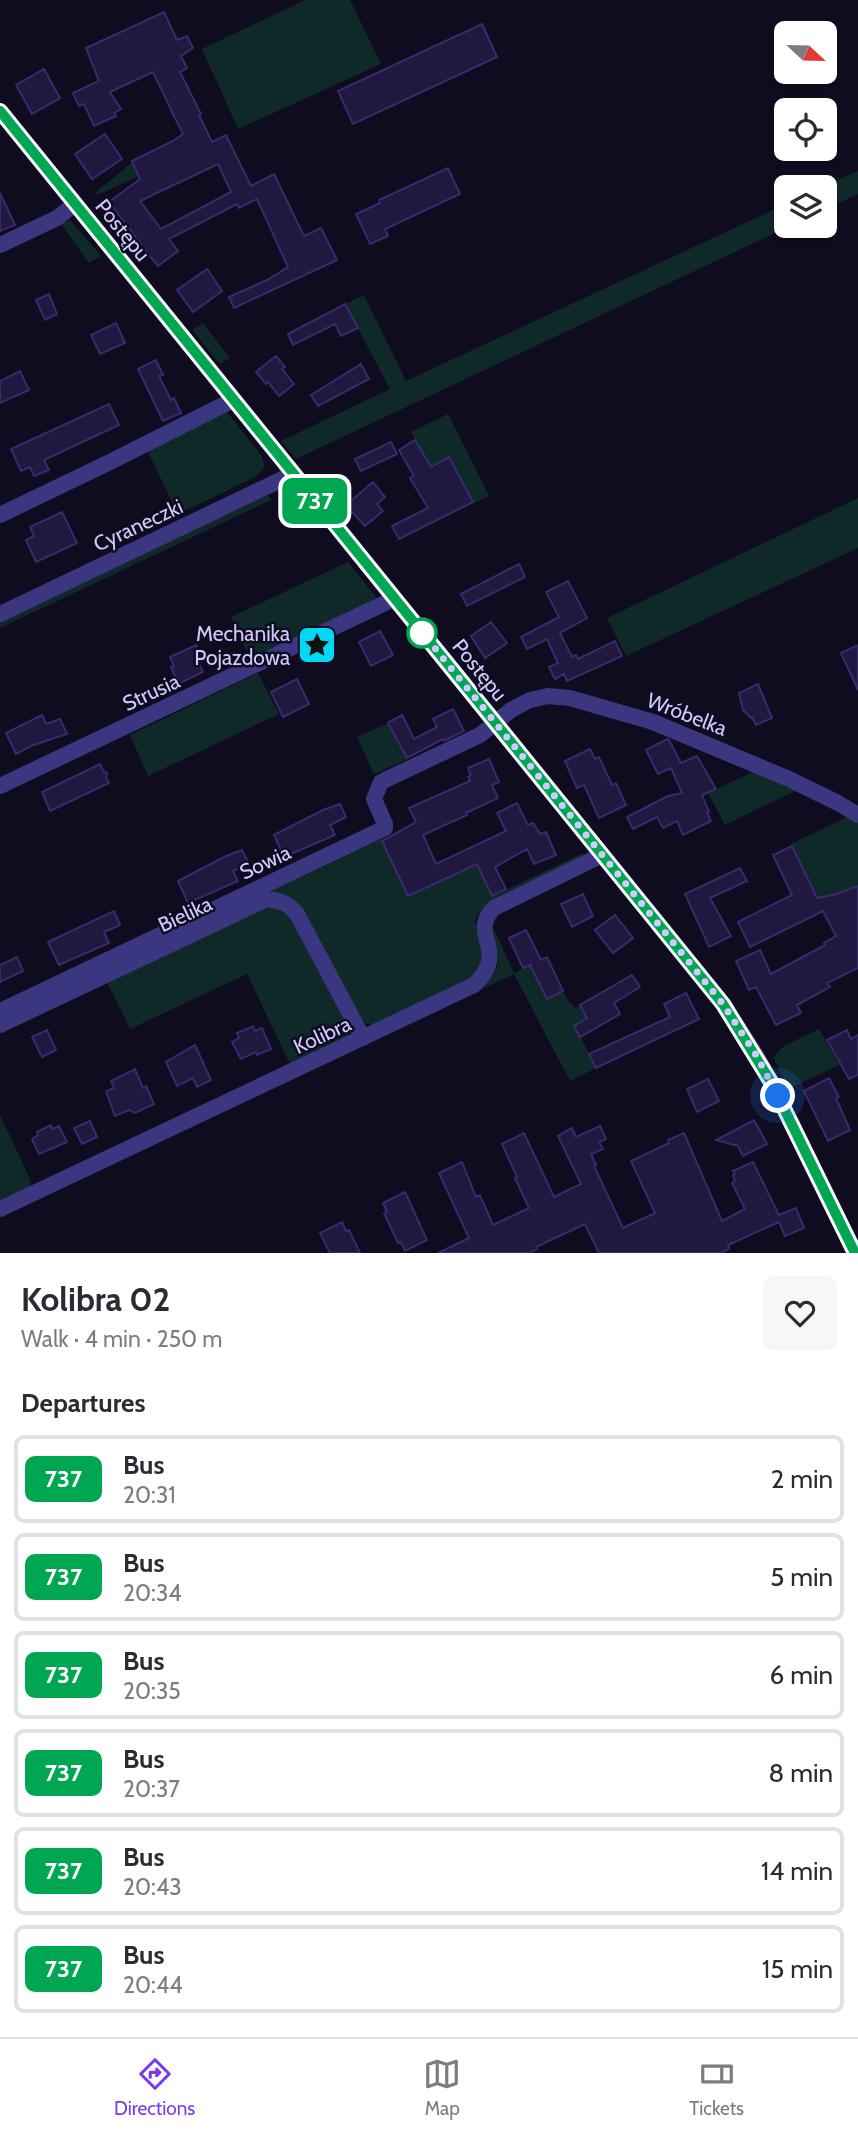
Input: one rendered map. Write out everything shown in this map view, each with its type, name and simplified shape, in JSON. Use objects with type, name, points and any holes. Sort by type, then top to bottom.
[{"type":"street","name":"Postępu","points":[[0,111],[723,1004],[756,1055],[855,1253]]},
{"type":"street","points":[[0,245],[57,218],[75,204]]},
{"type":"street","points":[[0,514],[110,463],[233,400]]},
{"type":"street","name":"Cyraneczki","points":[[0,614],[293,474]]},
{"type":"street","name":"Strusia","points":[[0,786],[324,633],[393,597]]},
{"type":"street","name":"Wróbelka","points":[[496,724],[511,710],[530,700],[548,696],[570,698],[653,722],[798,783],[858,815]]},
{"type":"street","name":"Sowia","points":[[0,1011],[384,828],[385,824],[374,799],[381,782],[480,736],[496,724]]},
{"type":"street","name":"Kolibra","points":[[0,1209],[474,985],[489,967],[490,950],[484,925],[486,916],[494,908],[602,855]]},
{"type":"street","name":"Bielika","points":[[0,1025],[253,905],[272,899],[286,904],[297,914],[363,1038]]},
{"type":"green space","points":[[305,0],[350,0],[381,64],[238,129],[202,49]]},
{"type":"green space","points":[[133,162],[139,176],[97,195],[96,192]]},
{"type":"green space","points":[[858,171],[858,194],[837,204],[837,180]]},
{"type":"green space","points":[[774,210],[774,234],[296,459],[281,441],[390,389],[345,304],[364,295],[406,381]]},
{"type":"green space","points":[[70,220],[101,256],[89,263],[61,224]]},
{"type":"green space","points":[[203,323],[230,358],[220,364],[192,330]]},
{"type":"green space","points":[[226,411],[262,456],[265,467],[255,477],[178,514],[147,450]]},
{"type":"green space","points":[[448,414],[489,496],[473,504],[450,457],[431,467],[411,432]]},
{"type":"green space","points":[[268,495],[271,500],[0,628],[0,620]]},
{"type":"green space","points":[[858,498],[858,548],[626,656],[607,618]]},
{"type":"green space","points":[[348,562],[376,597],[372,601],[250,658],[231,617]]},
{"type":"green space","points":[[258,673],[279,714],[148,776],[130,735]]},
{"type":"green space","points":[[388,723],[408,759],[374,774],[357,737]]},
{"type":"green space","points":[[757,770],[799,789],[725,825],[708,793]]},
{"type":"green space","points":[[849,816],[858,820],[858,886],[849,891],[817,898],[791,844]]},
{"type":"green space","points":[[381,839],[408,895],[477,864],[493,896],[583,853],[584,855],[489,903],[477,915],[475,922],[483,945],[484,961],[471,981],[378,1024],[366,1024],[359,1019],[295,902],[270,892]]},
{"type":"green space","points":[[265,906],[278,908],[289,914],[351,1031],[348,1038],[291,1066],[247,974],[130,1029],[106,980]]},
{"type":"green space","points":[[493,927],[514,973],[530,965],[547,999],[563,991],[568,1001],[576,1008],[580,1005],[587,1018],[575,1026],[596,1068],[570,1081],[514,974],[482,989],[497,965]]},
{"type":"green space","points":[[819,1029],[839,1065],[789,1089],[773,1057],[784,1046]]},
{"type":"green space","points":[[0,1115],[30,1179],[31,1189],[0,1204]]},
{"type":"building","points":[[164,12],[177,40],[187,36],[193,48],[181,56],[187,68],[180,72],[212,142],[226,135],[251,186],[274,174],[304,236],[321,228],[337,260],[234,308],[229,297],[288,267],[257,199],[239,208],[237,204],[169,239],[178,251],[158,266],[145,250],[138,253],[135,248],[141,244],[109,202],[140,179],[132,161],[183,134],[153,72],[110,92],[121,109],[114,113],[116,116],[94,126],[84,104],[79,106],[73,93],[99,81],[86,48]],"holes":[[[218,164],[231,192],[161,229],[140,201]]]},
{"type":"building","points":[[482,24],[497,57],[353,124],[338,91]]},
{"type":"building","points":[[44,69],[60,98],[32,114],[16,85]]},
{"type":"building","points":[[105,134],[122,159],[92,179],[75,154]]},
{"type":"building","points":[[448,168],[460,194],[385,229],[388,236],[370,244],[356,214],[380,203],[379,200]]},
{"type":"building","points":[[0,193],[15,225],[0,231]]},
{"type":"building","points":[[207,269],[222,291],[193,312],[177,290]]},
{"type":"building","points":[[49,294],[57,314],[45,320],[36,300]]},
{"type":"building","points":[[345,304],[358,328],[341,336],[335,324],[293,345],[288,334]]},
{"type":"building","points":[[116,323],[125,343],[100,354],[91,335]]},
{"type":"building","points":[[276,356],[294,384],[279,396],[256,372]]},
{"type":"building","points":[[156,360],[163,375],[159,376],[181,413],[163,421],[138,369]]},
{"type":"building","points":[[361,364],[369,379],[318,406],[311,395]]},
{"type":"building","points":[[20,371],[29,390],[0,403],[0,381]]},
{"type":"building","points":[[109,404],[119,425],[44,460],[49,470],[34,476],[30,467],[21,471],[11,449]]},
{"type":"building","points":[[415,440],[431,467],[449,457],[473,502],[399,539],[392,526],[428,508],[410,478],[414,476],[399,450]]},
{"type":"building","points":[[391,442],[397,454],[361,471],[355,459]]},
{"type":"building","points":[[373,482],[385,497],[377,504],[383,511],[365,526],[346,505]]},
{"type":"building","points":[[62,512],[77,543],[36,562],[26,540],[34,536],[30,527]]},
{"type":"building","points":[[519,564],[525,577],[467,606],[461,594]]},
{"type":"building","points":[[568,581],[587,618],[560,633],[572,657],[576,655],[578,659],[615,641],[622,656],[567,681],[564,674],[555,679],[549,667],[558,663],[547,639],[527,649],[521,637],[559,617],[546,592]]},
{"type":"building","points":[[491,622],[507,643],[485,658],[471,636]]},
{"type":"building","points":[[380,631],[393,655],[371,666],[359,642]]},
{"type":"building","points":[[328,642],[333,652],[311,661],[307,652]]},
{"type":"building","points":[[196,645],[202,659],[198,661],[203,672],[178,684],[170,657]]},
{"type":"building","points":[[858,645],[858,690],[841,653]]},
{"type":"building","points":[[297,679],[309,704],[283,717],[271,692]]},
{"type":"building","points":[[758,684],[772,718],[756,725],[752,717],[743,710],[739,693]]},
{"type":"building","points":[[453,709],[464,731],[407,758],[388,723],[402,715],[414,739],[437,727],[433,719]]},
{"type":"building","points":[[42,715],[46,724],[60,719],[67,734],[16,754],[6,733]]},
{"type":"building","points":[[667,739],[681,763],[697,756],[716,789],[702,795],[711,821],[683,835],[677,821],[663,828],[657,817],[633,829],[627,817],[668,796],[682,793],[671,768],[658,774],[646,750]]},
{"type":"building","points":[[590,749],[595,759],[599,757],[612,785],[616,783],[626,805],[599,818],[584,785],[577,788],[565,761]]},
{"type":"building","points":[[489,759],[499,782],[492,785],[498,798],[423,835],[436,864],[506,831],[497,813],[517,803],[528,825],[533,823],[540,834],[546,832],[556,855],[534,864],[527,849],[495,867],[506,889],[492,896],[477,864],[408,896],[382,841],[416,822],[409,808],[470,781],[468,768]]},
{"type":"building","points":[[100,764],[107,773],[109,783],[50,811],[42,792]]},
{"type":"building","points":[[340,804],[346,817],[330,825],[335,835],[284,857],[274,835]]},
{"type":"building","points":[[792,846],[817,898],[858,886],[858,968],[827,983],[830,987],[797,1005],[801,1013],[776,1025],[756,987],[749,990],[736,961],[760,950],[771,974],[825,945],[824,943],[836,936],[823,911],[750,947],[738,922],[792,895],[773,855]]},
{"type":"building","points":[[242,850],[249,864],[233,871],[238,881],[188,903],[178,881]]},
{"type":"building","points":[[740,868],[747,881],[710,898],[731,936],[709,947],[685,894]]},
{"type":"building","points":[[583,894],[593,916],[572,927],[561,904]]},
{"type":"building","points":[[114,911],[120,925],[104,932],[109,943],[59,965],[48,942]]},
{"type":"building","points":[[615,915],[633,938],[613,953],[595,930]]},
{"type":"building","points":[[526,930],[541,960],[547,957],[563,991],[547,999],[530,965],[532,964],[523,968],[509,938]]},
{"type":"building","points":[[17,957],[23,971],[0,982],[0,965]]},
{"type":"building","points":[[632,975],[640,987],[614,1003],[620,1014],[580,1037],[574,1026],[587,1018],[580,1005]]},
{"type":"building","points":[[686,993],[699,1019],[596,1068],[589,1054],[670,1017],[664,1004]]},
{"type":"building","points":[[253,1026],[255,1031],[262,1028],[271,1049],[241,1059],[232,1042],[239,1038],[237,1033]]},
{"type":"building","points":[[47,1030],[56,1050],[42,1057],[32,1037]]},
{"type":"building","points":[[847,1030],[851,1039],[858,1035],[858,1075],[849,1079],[827,1040]]},
{"type":"building","points":[[195,1045],[211,1080],[197,1087],[193,1078],[177,1086],[166,1062]]},
{"type":"building","points":[[135,1069],[154,1104],[135,1113],[129,1110],[115,1116],[106,1091],[114,1088],[111,1081]]},
{"type":"building","points":[[829,1078],[839,1097],[836,1098],[850,1130],[828,1141],[804,1091]]},
{"type":"building","points":[[708,1079],[719,1101],[697,1112],[687,1089]]},
{"type":"building","points":[[754,1120],[767,1144],[743,1156],[738,1146],[716,1140]]},
{"type":"building","points":[[90,1121],[97,1137],[82,1144],[74,1128]]},
{"type":"building","points":[[51,1125],[52,1129],[59,1126],[67,1142],[39,1154],[32,1139],[38,1135],[37,1132]]},
{"type":"building","points":[[600,1126],[606,1139],[599,1142],[603,1149],[591,1154],[623,1228],[655,1213],[631,1161],[684,1133],[722,1221],[745,1209],[732,1183],[735,1181],[733,1171],[753,1162],[779,1215],[796,1208],[804,1228],[785,1236],[779,1222],[728,1245],[729,1249],[721,1253],[599,1253],[585,1224],[536,1247],[537,1249],[530,1253],[438,1253],[469,1238],[439,1173],[462,1162],[476,1197],[480,1195],[493,1225],[529,1208],[502,1144],[524,1133],[554,1197],[581,1184],[558,1136],[572,1128],[576,1137]]},
{"type":"building","points":[[405,1192],[427,1240],[405,1251],[401,1242],[398,1243],[384,1213],[387,1212],[383,1203]]},
{"type":"building","points":[[342,1222],[360,1253],[330,1253],[320,1233]]},
{"type":"bus line","name":"737","points":[[0,111],[723,1004],[771,1082],[855,1253]]},
{"type":"place","name":"Mechanika Pojazdowa","points":[[317,645]]},
{"type":"route","points":[[422,633],[421,631],[723,1004],[756,1055],[778,1096]]}]
